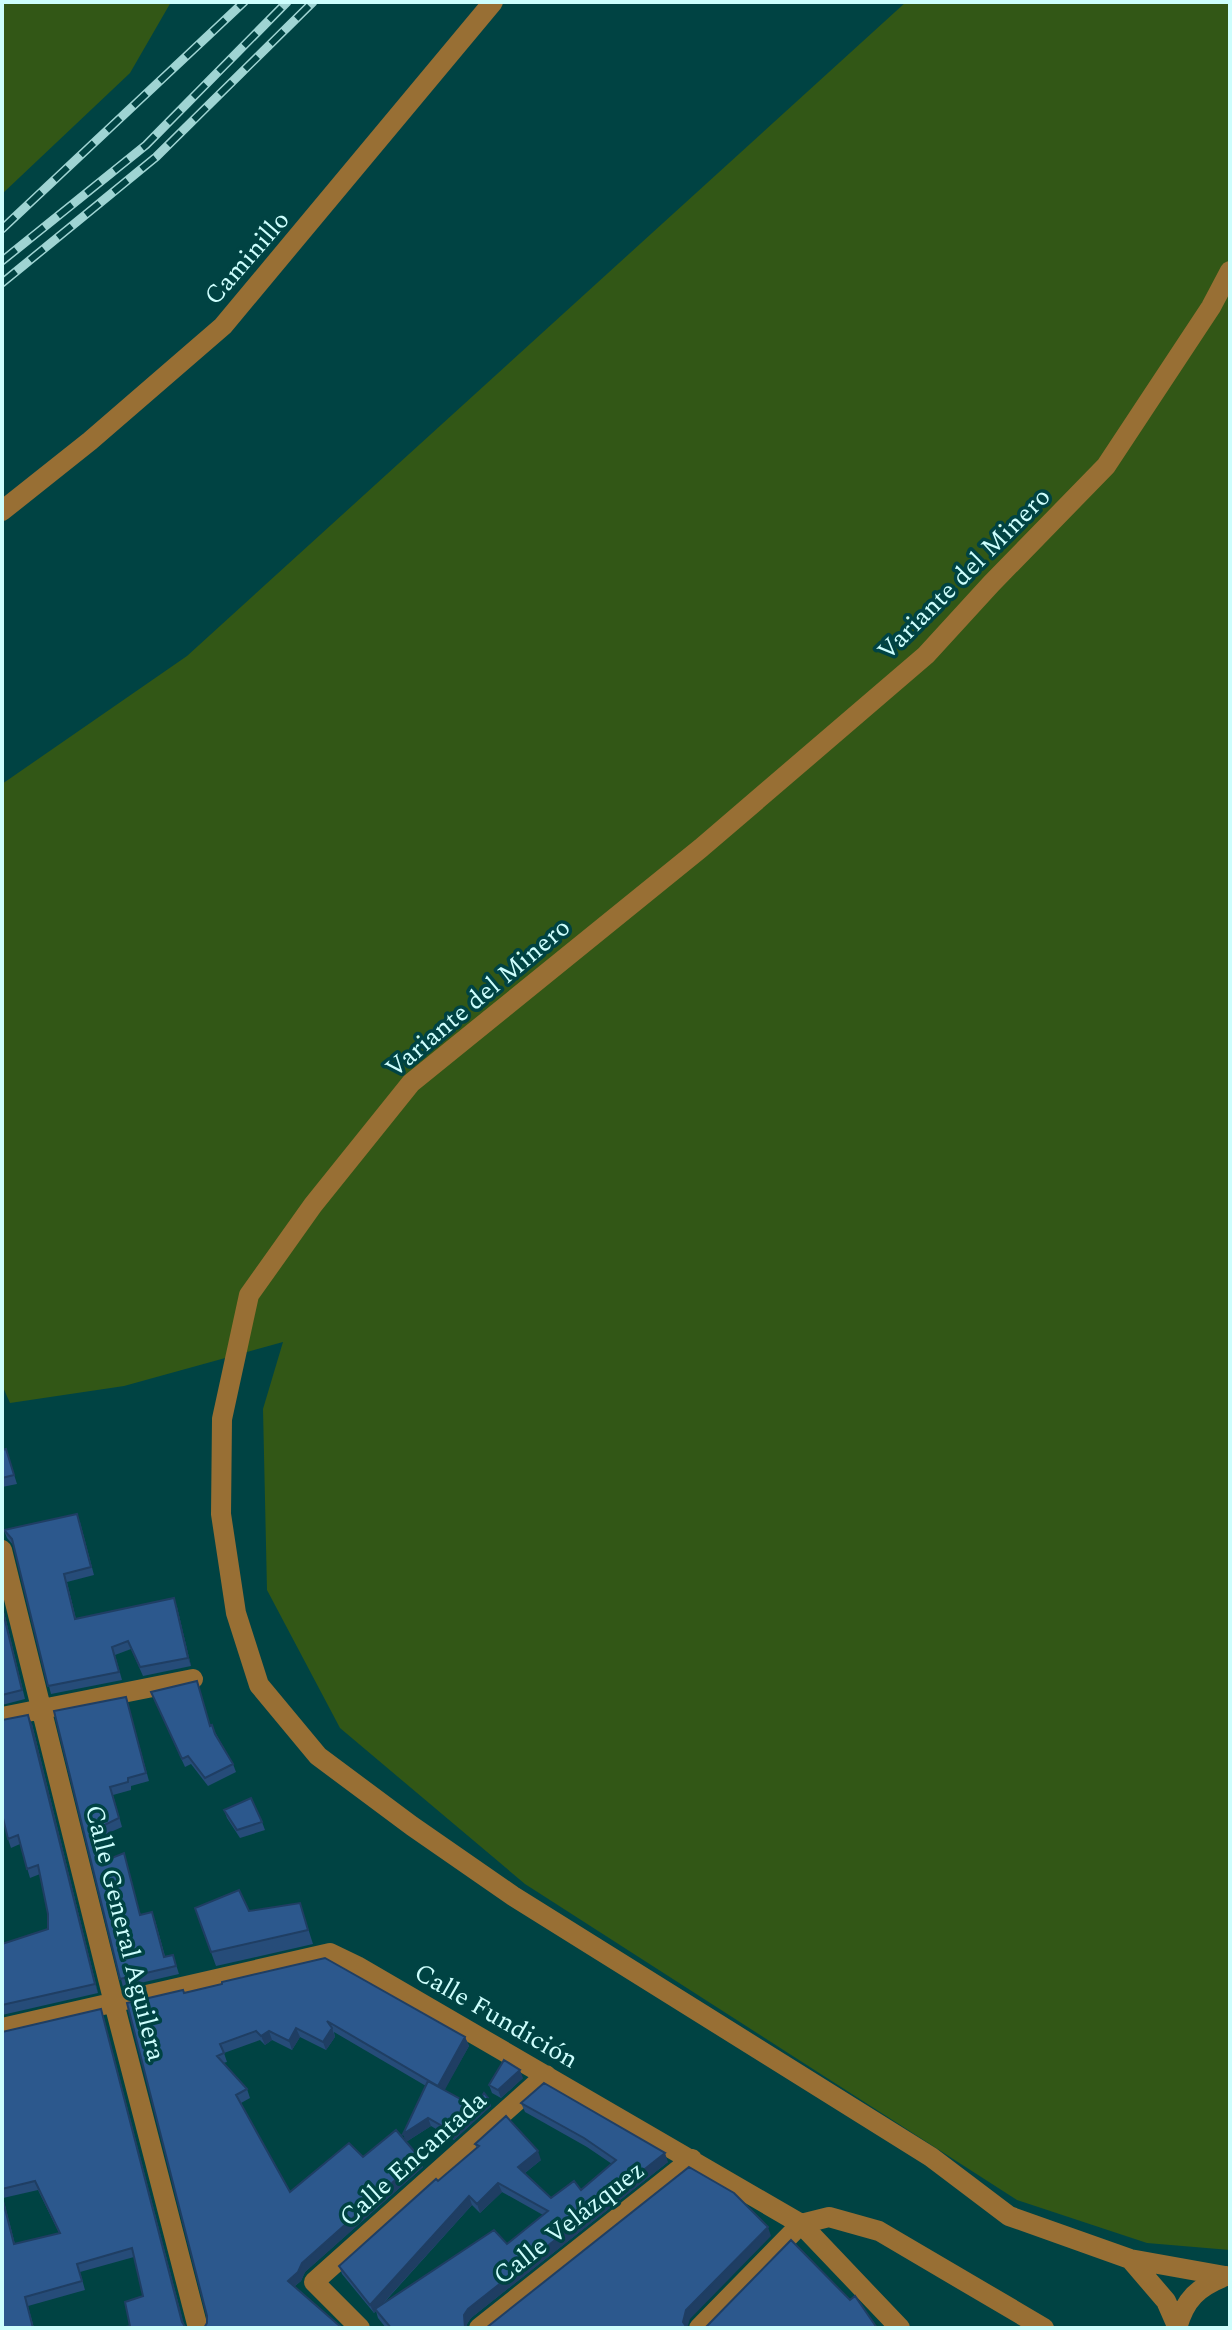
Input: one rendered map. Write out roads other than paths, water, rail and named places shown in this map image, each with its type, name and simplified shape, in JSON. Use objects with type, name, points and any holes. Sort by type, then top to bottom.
[{"type":"street","name":"Caminillo","points":[[2,511],[90,441],[223,326],[493,2]]},
{"type":"street","name":"Variante del Minero","points":[[1228,2276],[1130,2259],[1009,2216],[931,2157],[513,1896],[318,1756],[259,1685],[236,1613],[221,1514],[222,1419],[249,1295],[313,1205],[411,1083],[701,848],[926,655],[1106,466],[1211,307],[1230,271]]},
{"type":"street","name":"Calle General Aguilera","points":[[2,1550],[198,2328]]},
{"type":"street","points":[[2,1717],[193,1679]]},
{"type":"street","name":"Calle Fundición","points":[[2,2028],[330,1953],[801,2224],[900,2328]]},
{"type":"street","name":"Calle Encantada","points":[[360,2328],[314,2282],[546,2075]]},
{"type":"street","name":"Calle Velázquez","points":[[479,2328],[692,2159]]},
{"type":"street","points":[[699,2328],[801,2224],[829,2217],[879,2231],[1044,2328]]},
{"type":"street","points":[[1130,2259],[1166,2301],[1177,2327]]},
{"type":"street","points":[[1177,2327],[1186,2303],[1203,2286],[1228,2276]]},
{"type":"railway","points":[[2,229],[244,2]]},
{"type":"railway","points":[[2,261],[146,145],[287,2]]},
{"type":"railway","points":[[2,283],[156,157],[313,2]]}]
